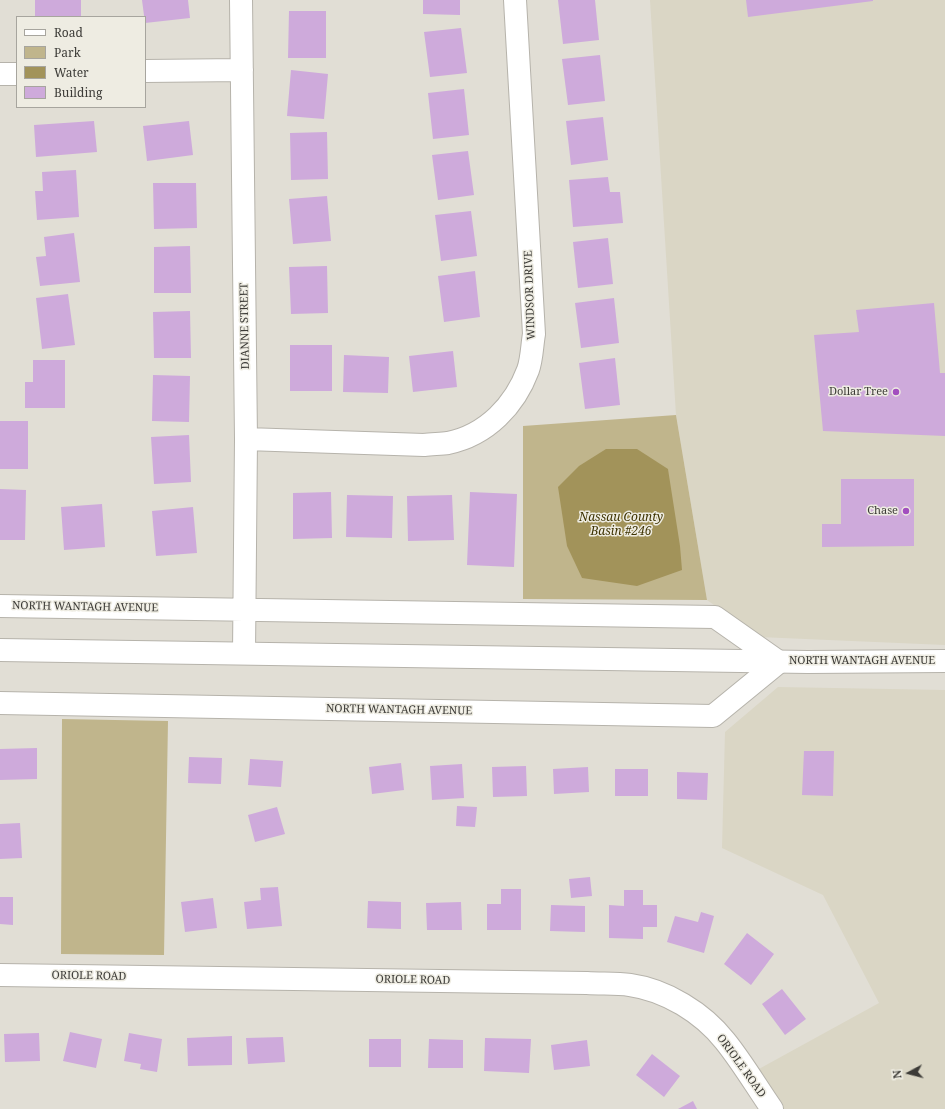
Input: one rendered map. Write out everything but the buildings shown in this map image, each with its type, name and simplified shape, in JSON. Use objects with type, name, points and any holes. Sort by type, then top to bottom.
[{"type":"street","name":"DIANNE STREET","points":[[241,0],[246,439],[244,653]]},
{"type":"street","name":"WINDSOR DRIVE","points":[[246,439],[424,445],[448,443],[464,438],[492,423],[514,400],[529,369],[534,334],[515,0]]},
{"type":"street","points":[[146,72],[242,70]]},
{"type":"street","points":[[0,74],[16,74]]},
{"type":"street","name":"NORTH WANTAGH AVENUE","points":[[0,606],[715,617],[779,662]]},
{"type":"street","name":"NORTH WANTAGH AVENUE","points":[[0,650],[779,662],[945,661]]},
{"type":"street","name":"NORTH WANTAGH AVENUE","points":[[0,704],[713,716],[779,662]]},
{"type":"street","name":"ORIOLE ROAD","points":[[0,975],[587,983],[630,985],[654,991],[683,1004],[708,1024],[725,1040],[772,1109]]},
{"type":"shaded area","points":[[650,0],[945,0],[945,645],[759,637],[707,600],[676,415]]},
{"type":"shaded area","points":[[778,687],[945,690],[945,1109],[784,1109],[757,1070],[879,1003],[823,895],[722,848],[725,732]]},
{"type":"green space","points":[[676,415],[707,600],[523,599],[523,426]]},
{"type":"green space","points":[[62,719],[168,721],[164,955],[61,954]]},
{"type":"water","name":"Nassau County Basin #246","points":[[606,449],[637,449],[668,469],[680,546],[682,570],[637,586],[582,578],[567,546],[558,487],[579,466]]},
{"type":"place","name":"Dollar Tree","points":[[896,392]]},
{"type":"place","name":"Chase","points":[[906,511]]}]
